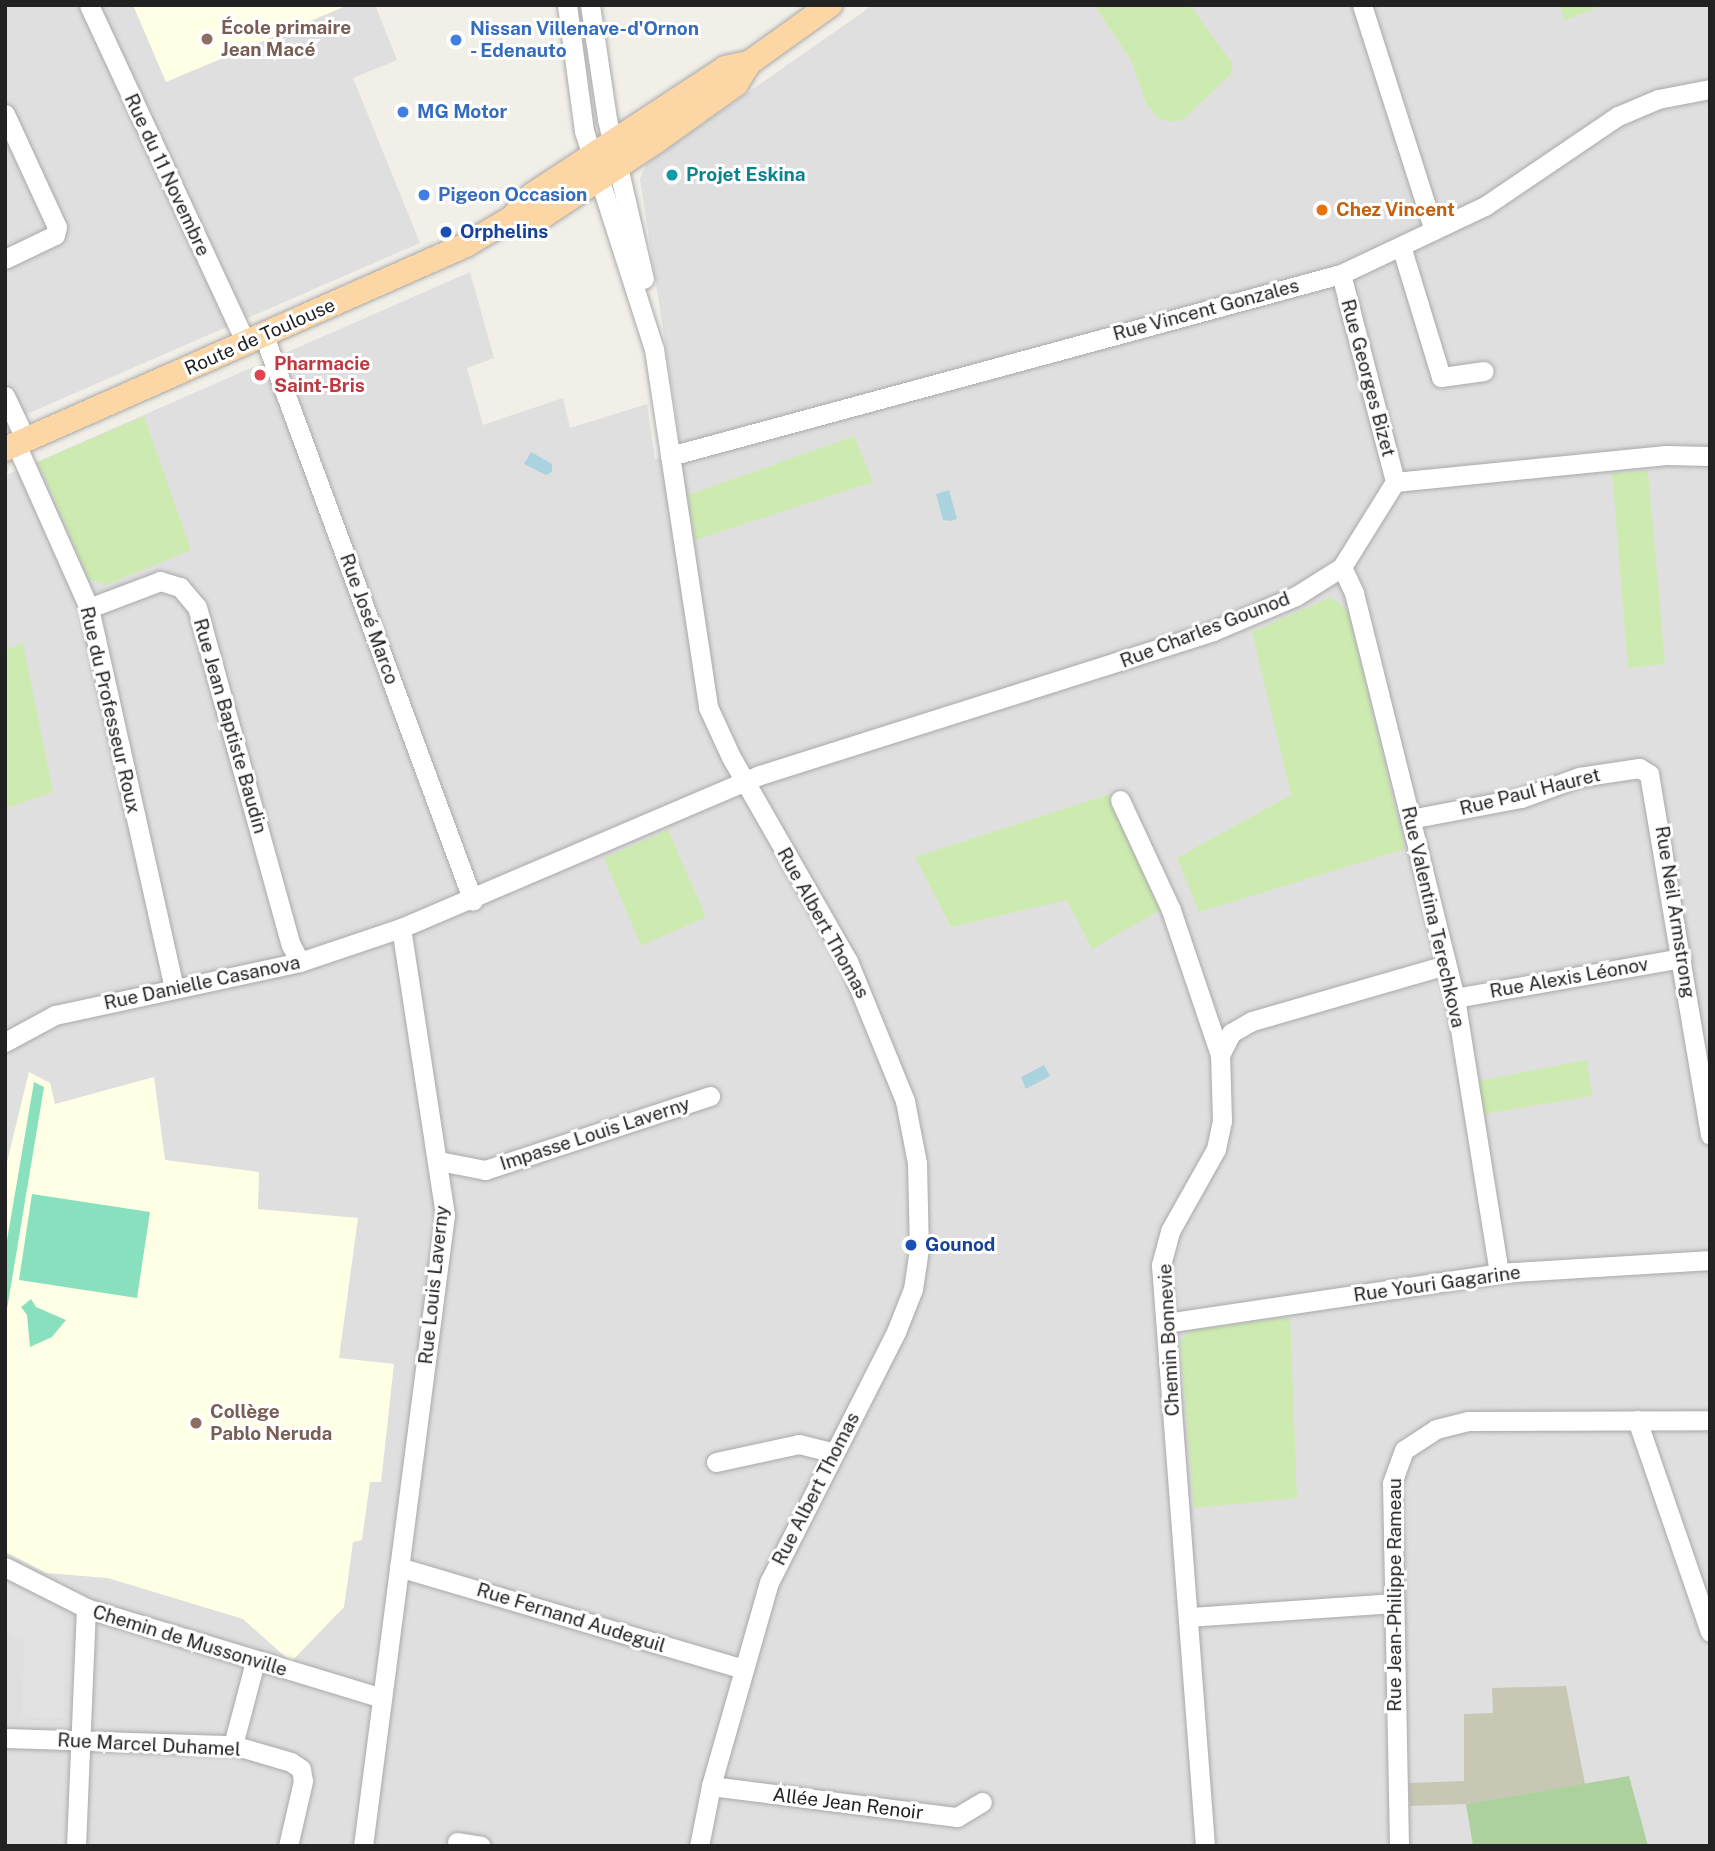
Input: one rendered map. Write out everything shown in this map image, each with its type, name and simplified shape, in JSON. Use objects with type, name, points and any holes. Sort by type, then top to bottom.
[{"type":"main road","name":"Route de Toulouse","points":[[16,444],[444,255],[512,218],[543,216],[605,161],[736,84],[750,63],[830,5]]},
{"type":"street","name":"Rue du 11 Novembre","points":[[89,5],[255,340]]},
{"type":"street","points":[[567,5],[605,161]]},
{"type":"street","points":[[590,5],[605,161]]},
{"type":"street","points":[[1362,5],[1434,230]]},
{"type":"street","name":"Rue Vincent Gonzales","points":[[670,456],[1341,274],[1506,194],[1618,116],[1658,99],[1710,89]]},
{"type":"street","points":[[5,114],[57,227],[55,235],[5,258]]},
{"type":"street","name":"Rue Albert Thomas","points":[[605,161],[654,349],[708,707],[745,781],[862,992],[905,1101],[917,1163],[919,1249],[913,1289],[896,1332],[831,1452],[769,1582],[711,1786],[699,1846]]},
{"type":"street","points":[[1401,246],[1441,377],[1484,371]]},
{"type":"street","name":"Rue Georges Bizet","points":[[1341,274],[1395,482]]},
{"type":"street","name":"Rue José Marco","points":[[255,340],[473,901]]},
{"type":"street","name":"Rue du Professeur Roux","points":[[5,396],[16,444],[89,608],[174,987]]},
{"type":"street","points":[[1395,482],[1666,455],[1710,456]]},
{"type":"street","name":"Rue Charles Gounod","points":[[745,781],[1166,648],[1296,596],[1342,567],[1395,482]]},
{"type":"street","name":"Rue Valentina Terechkova","points":[[1342,567],[1354,593],[1455,998],[1499,1273]]},
{"type":"street","name":"Rue Jean Baptiste Baudin","points":[[89,608],[160,581],[180,587],[197,607],[291,945],[300,962]]},
{"type":"street","name":"Rue Paul Hauret","points":[[1410,819],[1521,798],[1579,777],[1639,768],[1649,774]]},
{"type":"street","name":"Rue Neil Armstrong","points":[[1649,774],[1710,1135]]},
{"type":"street","points":[[401,929],[473,901],[745,781]]},
{"type":"street","name":"Chemin Bonnevie","points":[[1120,800],[1171,910],[1220,1055],[1222,1121],[1216,1149],[1170,1231],[1161,1265],[1205,1846]]},
{"type":"street","name":"Rue Danielle Casanova","points":[[5,1041],[55,1015],[174,987],[300,962],[401,929]]},
{"type":"street","name":"Rue Louis Laverny","points":[[363,1846],[445,1215],[439,1161],[401,929]]},
{"type":"street","name":"Rue Alexis Léonov","points":[[1455,998],[1682,958]]},
{"type":"street","points":[[1220,1055],[1231,1034],[1252,1021],[1446,965]]},
{"type":"street","name":"Impasse Louis Laverny","points":[[439,1161],[485,1170],[710,1096]]},
{"type":"street","name":"Rue Youri Gagarine","points":[[1166,1322],[1499,1273],[1710,1260]]},
{"type":"street","points":[[1637,1420],[1710,1632]]},
{"type":"street","name":"Rue Jean-Philippe Rameau","points":[[1399,1846],[1392,1483],[1404,1450],[1419,1437],[1468,1421],[1710,1420]]},
{"type":"street","points":[[716,1462],[799,1444],[831,1452]]},
{"type":"street","name":"Chemin de Mussonville","points":[[5,1567],[86,1608],[382,1699]]},
{"type":"street","name":"Rue Fernand Audeguil","points":[[399,1567],[743,1670]]},
{"type":"street","points":[[1189,1617],[1393,1603]]},
{"type":"street","points":[[76,1846],[78,1740],[86,1608]]},
{"type":"street","points":[[233,1745],[255,1662]]},
{"type":"street","name":"Rue Marcel Duhamel","points":[[5,1738],[233,1745],[291,1762],[301,1769],[303,1781],[288,1846]]},
{"type":"street","name":"Allée Jean Renoir","points":[[711,1786],[957,1818],[982,1802]]},
{"type":"street","points":[[457,1842],[481,1846]]},
{"type":"shaded area","points":[[5,5],[375,5],[397,60],[353,78],[420,243],[6,423],[16,444],[7,475],[470,272],[494,358],[467,368],[483,425],[563,398],[570,428],[647,404],[655,459],[670,456],[679,434],[640,179],[646,164],[873,5],[1710,5],[1710,1846],[5,1846]]},
{"type":"shaded area","name":"École primaire Jean Macé","points":[[133,5],[348,5],[166,82]]},
{"type":"shaded area","name":"Collège Pablo Neruda","points":[[29,1072],[50,1083],[55,1104],[154,1077],[165,1160],[259,1172],[258,1209],[358,1218],[339,1358],[394,1364],[381,1482],[370,1482],[362,1540],[353,1542],[344,1607],[291,1662],[243,1619],[108,1578],[46,1573],[5,1552],[5,1170]]},
{"type":"shaded area","points":[[5,1582],[62,1611],[67,1628],[63,1718],[22,1717],[24,1641],[5,1631]]},
{"type":"shaded area","points":[[1566,1686],[1585,1784],[1466,1804],[1410,1806],[1409,1783],[1464,1781],[1464,1714],[1493,1713],[1492,1688]]},
{"type":"green space","points":[[1094,5],[1190,5],[1232,63],[1231,74],[1184,119],[1172,122],[1158,118],[1146,103],[1131,60]]},
{"type":"green space","points":[[1559,5],[1605,5],[1565,20]]},
{"type":"green space","points":[[144,416],[191,550],[106,585],[89,579],[38,462]]},
{"type":"green space","points":[[854,436],[873,482],[695,540],[688,495]]},
{"type":"green space","points":[[1648,471],[1665,664],[1628,668],[1612,473]]},
{"type":"green space","points":[[1331,597],[1346,609],[1352,628],[1405,849],[1199,912],[1177,858],[1291,795],[1252,632]]},
{"type":"green space","points":[[23,643],[53,792],[5,809],[5,650]]},
{"type":"green space","points":[[1110,794],[1164,908],[1092,949],[1067,900],[951,927],[915,857]]},
{"type":"green space","points":[[668,830],[706,917],[641,946],[604,858]]},
{"type":"green space","points":[[1587,1060],[1592,1096],[1483,1114],[1477,1081]]},
{"type":"green space","points":[[34,1082],[44,1087],[5,1321],[5,1252]]},
{"type":"green space","points":[[32,1194],[150,1212],[137,1298],[19,1280]]},
{"type":"green space","points":[[31,1299],[36,1307],[66,1320],[52,1337],[30,1347],[27,1315],[21,1307]]},
{"type":"green space","points":[[1290,1317],[1297,1498],[1194,1508],[1180,1343],[1188,1331]]},
{"type":"green space","points":[[1629,1776],[1648,1846],[1473,1846],[1466,1804]]},
{"type":"water","points":[[531,452],[552,464],[552,472],[546,475],[524,464]]},
{"type":"water","points":[[949,490],[957,519],[950,521],[943,520],[936,494]]},
{"type":"water","points":[[1044,1065],[1050,1076],[1026,1089],[1021,1077]]},
{"type":"place","name":"École primaire Jean Macé","points":[[207,39]]},
{"type":"place","name":"Nissan Villenave-d'Ornon - Edenauto","points":[[456,40]]},
{"type":"place","name":"MG Motor","points":[[403,112]]},
{"type":"place","name":"Projet Eskina","points":[[672,175]]},
{"type":"place","name":"Pigeon Occasion","points":[[424,195]]},
{"type":"place","name":"Chez Vincent","points":[[1322,210]]},
{"type":"place","name":"Orphelins","points":[[446,232]]},
{"type":"place","name":"Pharmacie Saint-Bris","points":[[260,375]]},
{"type":"place","name":"Gounod","points":[[911,1245]]},
{"type":"place","name":"Collège Pablo Neruda","points":[[196,1423]]}]
